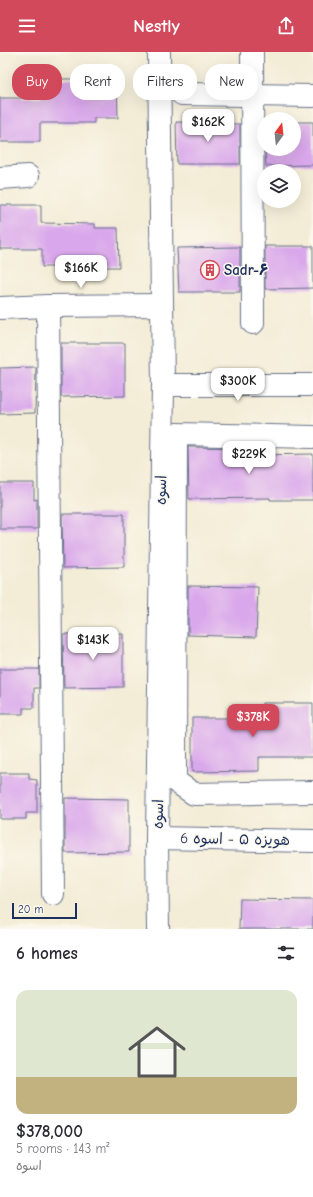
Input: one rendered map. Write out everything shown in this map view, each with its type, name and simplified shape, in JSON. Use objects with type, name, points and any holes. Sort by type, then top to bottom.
[{"type":"street","name":"اسوه","points":[[158,929],[157,838],[163,385],[159,52]]},
{"type":"street","points":[[252,52],[252,64]]},
{"type":"street","points":[[258,95],[313,96]]},
{"type":"street","points":[[252,100],[252,323]]},
{"type":"street","points":[[0,178],[28,176]]},
{"type":"street","points":[[0,308],[162,305]]},
{"type":"street","points":[[48,306],[53,894]]},
{"type":"street","points":[[163,385],[313,385]]},
{"type":"street","points":[[313,437],[176,434],[174,781],[194,794],[313,792]]},
{"type":"street","name":"هویزه ۵ - اسوه 6","points":[[157,838],[313,841]]},
{"type":"building","points":[[62,79],[70,79],[70,100],[118,100],[118,118],[94,118],[94,123],[40,123],[40,142],[0,142],[0,98],[12,98],[12,100],[62,100]]},
{"type":"building","points":[[176,122],[240,124],[240,164],[177,164]]},
{"type":"building","points":[[301,122],[313,122],[313,165],[266,164],[265,156],[301,156]]},
{"type":"building","points":[[0,205],[41,205],[41,223],[95,224],[95,228],[118,228],[119,267],[42,267],[42,249],[0,249]]},
{"type":"building","points":[[265,246],[313,246],[313,288],[265,289]]},
{"type":"building","name":"Sadr-۶","points":[[240,247],[240,292],[179,292],[177,248]]},
{"type":"building","points":[[61,343],[125,343],[125,396],[61,397]]},
{"type":"building","points":[[36,367],[35,413],[0,414],[0,368]]},
{"type":"building","points":[[188,447],[255,448],[255,455],[313,454],[313,500],[270,500],[270,498],[189,499]]},
{"type":"building","points":[[0,483],[34,483],[34,500],[37,499],[37,529],[0,529]]},
{"type":"building","points":[[62,514],[124,514],[124,567],[63,568]]},
{"type":"building","points":[[188,586],[258,587],[256,637],[188,635]]},
{"type":"building","points":[[63,634],[123,634],[123,687],[64,688]]},
{"type":"building","points":[[0,669],[39,669],[39,688],[34,688],[34,708],[23,708],[23,714],[0,714]]},
{"type":"building","points":[[262,703],[313,703],[313,757],[259,757],[259,771],[192,772],[192,718],[262,718]]},
{"type":"building","points":[[0,773],[29,773],[29,779],[37,780],[37,813],[26,813],[26,819],[0,819]]},
{"type":"building","points":[[65,798],[129,799],[129,852],[65,853]]},
{"type":"building","points":[[240,899],[313,900],[313,929],[239,929]]},
{"type":"place","name":"Sadr-۶","points":[[210,270]]}]
